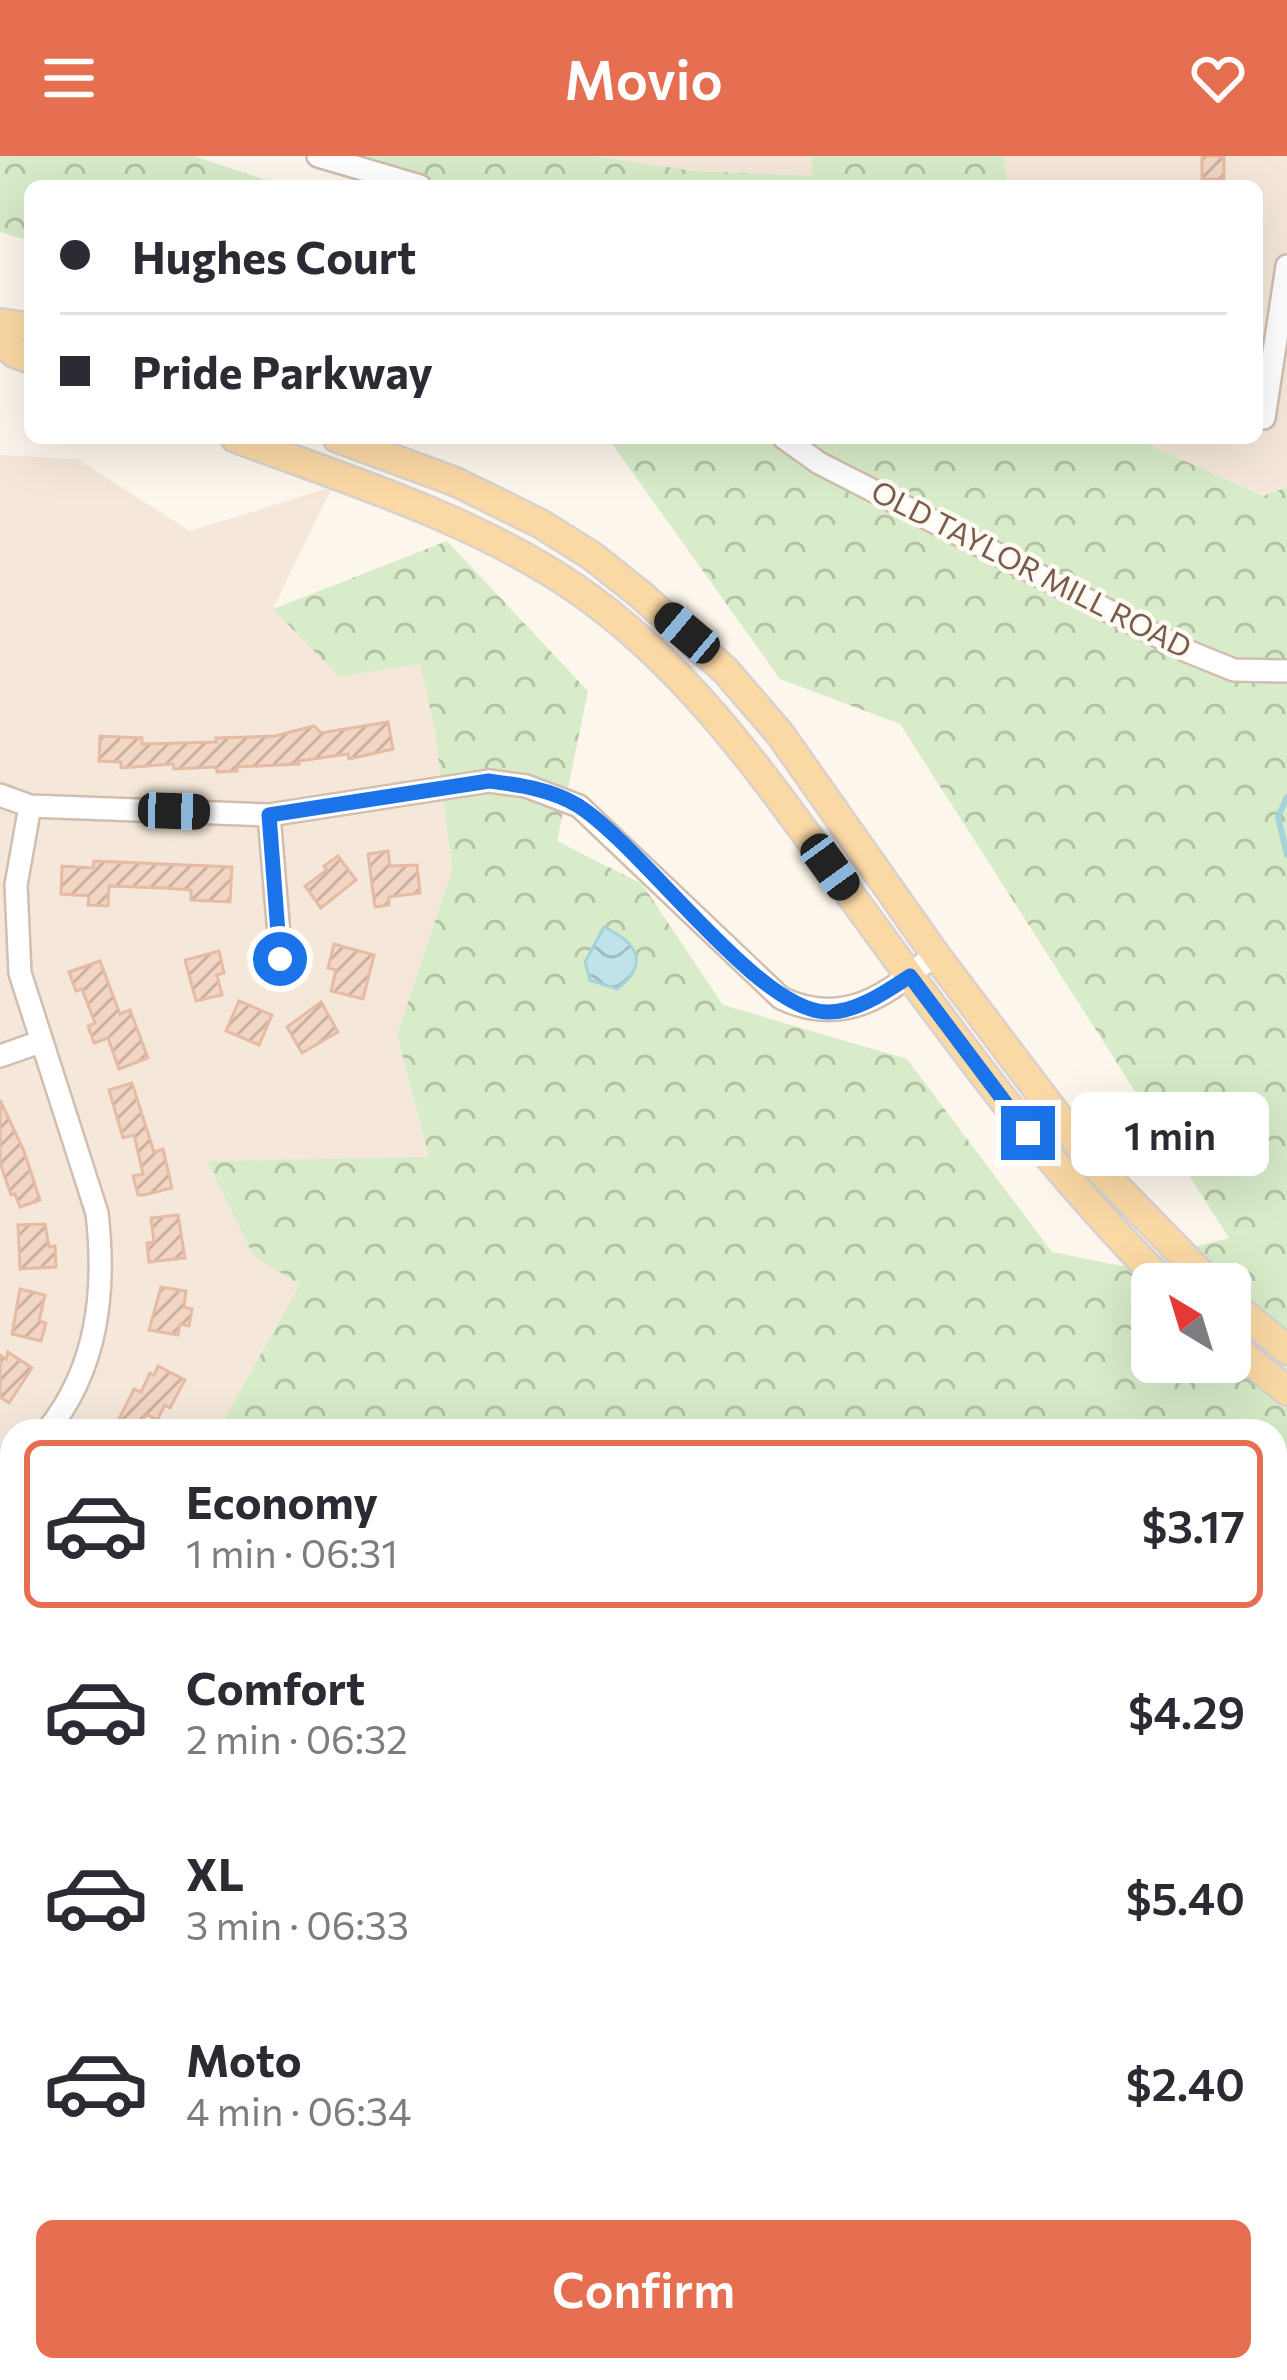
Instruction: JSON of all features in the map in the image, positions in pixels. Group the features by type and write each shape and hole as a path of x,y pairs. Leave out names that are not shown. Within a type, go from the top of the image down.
{"main road":[{"path":"251,444 436,514 577,589 711,710 1028,1133 1147,1263"},
{"path":"354,444 456,482 541,524 592,556 687,633 780,734 934,954 1092,1162 1191,1263"},
{"path":"1251,1320 1287,1350"},
{"path":"1251,1361 1287,1391"}],"street":[{"path":"318,156 400,180"},
{"path":"1264,418 1287,266"},
{"name":"OLD TAYLOR MILL ROAD","path":"792,444 819,463 1187,651 1234,670 1287,671"},
{"path":"0,795 30,806 269,815 489,781 526,786 579,806 782,998 828,1012 854,1008 910,976 934,954"},
{"path":"30,806 16,885 20,973 97,1213 101,1252 98,1318 89,1353 76,1387 55,1419"},
{"path":"269,815 280,959"},
{"path":"0,1056 40,1042"}],"shaded area":[{"path":"594,156 811,156 814,176 694,171"},
{"path":"1003,156 1287,156 1287,487 1264,496 1147,444 1263,444 1263,180 1007,180"},
{"path":"0,455 77,459 190,531 332,487 273,609 339,677 420,664 435,731 452,870 397,1035 429,1158 208,1161 300,1284 224,1419 0,1419"}],"green space":[{"path":"0,156 194,156 266,180 24,180 24,239 0,232"},
{"path":"356,156 594,156 694,171 813,176 811,156 1003,156 1007,180 358,180"},
{"path":"612,444 1147,444 1263,496 1287,487 1287,1419 224,1419 300,1284 254,1257 207,1161 429,1157 397,1035 452,870 435,731 420,664 339,677 273,609 447,541 588,691 557,841 642,884 723,1005 907,1059 1052,1252 1121,1266 1131,1263 1131,1383 1251,1383 1251,1263 1133,1263 1229,1238 900,724 780,679"}],"water":[{"path":"604,927 624,939 635,954 634,970 617,989 590,980 585,962"}],"building":[{"path":"1202,156 1224,156 1224,179 1202,179"},
{"path":"388,722 393,749 349,759 348,754 217,772 216,767 174,769 173,764 121,768 121,762 99,761 100,736 142,738 142,744 216,742 216,738 275,736 314,726 321,733"},
{"path":"388,851 390,866 417,865 420,893 389,897 389,905 375,907 368,854"},
{"path":"338,856 356,880 321,908 305,886"},
{"path":"94,861 232,867 230,902 191,900 191,890 163,888 109,886 108,906 88,905 89,896 61,894 62,866 93,868"},
{"path":"334,944 374,955 363,999 331,991 336,970 328,968"},
{"path":"219,951 224,973 217,975 222,995 196,1001 185,960"},
{"path":"100,961 120,1014 130,1010 148,1058 119,1069 108,1038 94,1043 88,1026 95,1023 82,989 76,991 69,972"},
{"path":"239,1001 272,1015 259,1045 226,1031"},
{"path":"321,1002 338,1032 302,1053 287,1027"},
{"path":"132,1083 154,1152 163,1149 172,1188 144,1195 138,1195 133,1176 143,1174 134,1135 123,1138 109,1090"},
{"path":"0,1100 40,1200 20,1207 0,1163"},
{"path":"178,1215 185,1258 149,1262 147,1243 154,1242 151,1218"},
{"path":"45,1224 49,1247 55,1246 56,1267 20,1269 18,1225"},
{"path":"161,1287 186,1291 184,1307 192,1309 189,1326 180,1324 178,1335 149,1330"},
{"path":"20,1289 45,1295 39,1321 46,1323 41,1341 12,1334"},
{"path":"8,1352 32,1368 9,1403 0,1397 0,1355 6,1359"},
{"path":"158,1366 185,1380 170,1408 165,1405 158,1419 146,1414 143,1419 119,1419 134,1389 141,1392 150,1373 154,1375"}],"waterway":[{"path":"1287,797 1278,817 1287,855"}],"route":[{"path":"280,959 269,815 489,781 526,786 579,806 782,998 798,1006 828,1012 854,1008 910,976 1028,1133"}]}
